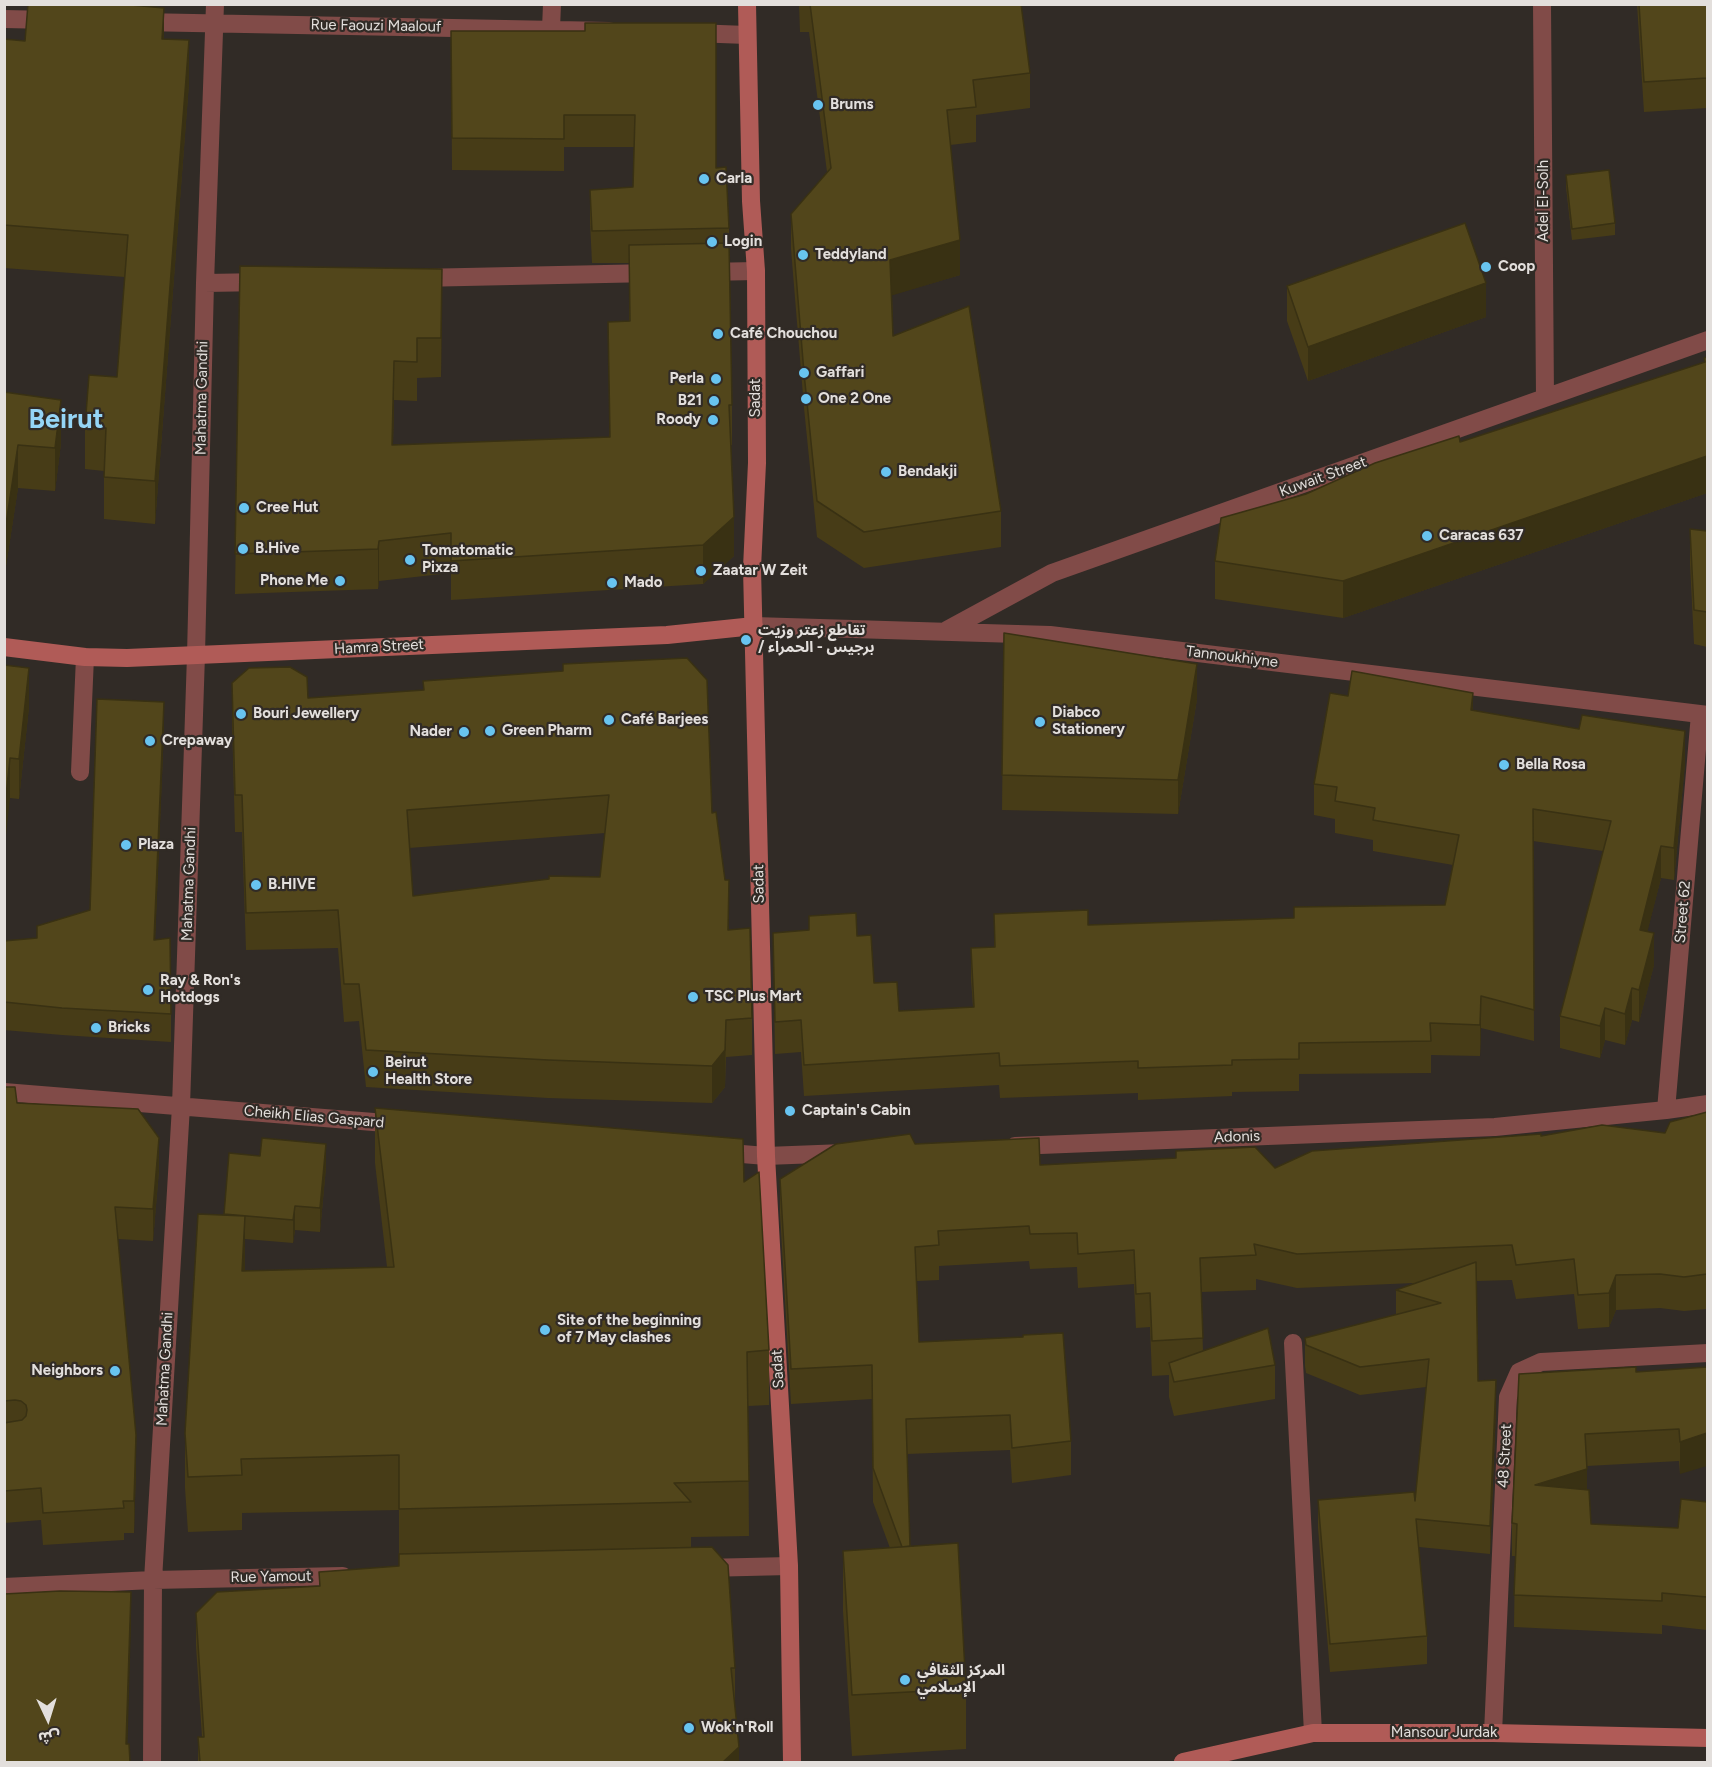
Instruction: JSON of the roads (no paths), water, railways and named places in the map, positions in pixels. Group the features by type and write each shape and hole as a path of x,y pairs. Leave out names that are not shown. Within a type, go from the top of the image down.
{"street":[{"name":"Mahatma Gandhi","path":"152,1762 153,1580 181,1106 214,4"},
{"path":"552,4 552,29"},
{"name":"Sadat","path":"747,4 751,201 756,271 757,463 752,568 766,1156 789,1566 792,1762"},
{"name":"Adel El-Solh","path":"1542,4 1545,398"},
{"path":"4,19 74,20"},
{"name":"Rue Faouzi Maalouf","path":"120,22 632,32"},
{"path":"678,33 747,35"},
{"path":"396,279 756,271"},
{"path":"205,283 276,281"},
{"name":"Kuwait Street","path":"946,631 1052,573 1707,340"},
{"name":"Tannoukhiyne","path":"754,626 1050,635 1704,714"},
{"name":"Hamra Street","path":"4,647 86,657 127,658 667,635 754,626"},
{"path":"80,772 86,657"},
{"name":"Street 62","path":"1666,1110 1704,714"},
{"name":"Cheikh Elias Gaspard","path":"4,1092 420,1126"},
{"name":"Adonis","path":"993,1147 1495,1127 1707,1104"},
{"path":"706,1150 766,1156 862,1152"},
{"path":"1293,1343 1313,1733"},
{"name":"48 Street","path":"1493,1733 1508,1396 1519,1372 1541,1362 1707,1353"},
{"path":"683,1568 789,1566"},
{"name":"Rue Yamout","path":"4,1587 153,1580 365,1575"},
{"name":"Mansour Jurdak","path":"1184,1762 1313,1733 1493,1733 1707,1738"}],"place":[{"name":"Brums","path":"818,105"},
{"name":"Carla","path":"704,179"},
{"name":"Login","path":"712,242"},
{"name":"Teddyland","path":"803,255"},
{"name":"Coop","path":"1486,267"},
{"name":"Café Chouchou","path":"718,334"},
{"name":"Gaffari","path":"804,373"},
{"name":"Perla","path":"716,379"},
{"name":"One 2 One","path":"806,399"},
{"name":"B21","path":"714,401"},
{"name":"Roody","path":"713,420"},
{"name":"Bendakji","path":"886,472"},
{"name":"Cree Hut","path":"244,508"},
{"name":"Caracas 637","path":"1427,536"},
{"name":"B.Hive","path":"243,549"},
{"name":"Tomatomatic Pixza","path":"410,560"},
{"name":"Zaatar W Zeit","path":"701,571"},
{"name":"Phone Me","path":"340,581"},
{"name":"Mado","path":"612,583"},
{"name":"تقاطع زعتر وزيت / برجيس - الحمراء","path":"746,640"},
{"name":"Bouri Jewellery","path":"241,714"},
{"name":"Café Barjees","path":"609,720"},
{"name":"Diabco Stationery","path":"1040,722"},
{"name":"Green Pharm","path":"490,731"},
{"name":"Nader","path":"464,732"},
{"name":"Crepaway","path":"150,741"},
{"name":"Bella Rosa","path":"1504,765"},
{"name":"Plaza","path":"126,845"},
{"name":"B.HIVE","path":"256,885"},
{"name":"Ray & Ron's Hotdogs","path":"148,990"},
{"name":"TSC Plus Mart","path":"693,997"},
{"name":"Bricks","path":"96,1028"},
{"name":"Beirut Health Store","path":"373,1072"},
{"name":"Captain's Cabin","path":"790,1111"},
{"name":"Site of the beginning of 7 May clashes","path":"545,1330"},
{"name":"Neighbors","path":"115,1371"},
{"name":"المركز الثقافي الإسلامي","path":"905,1680"},
{"name":"Wok'n'Roll","path":"689,1728"}],"district":[{"name":"Beirut","path":"66,420"}]}
